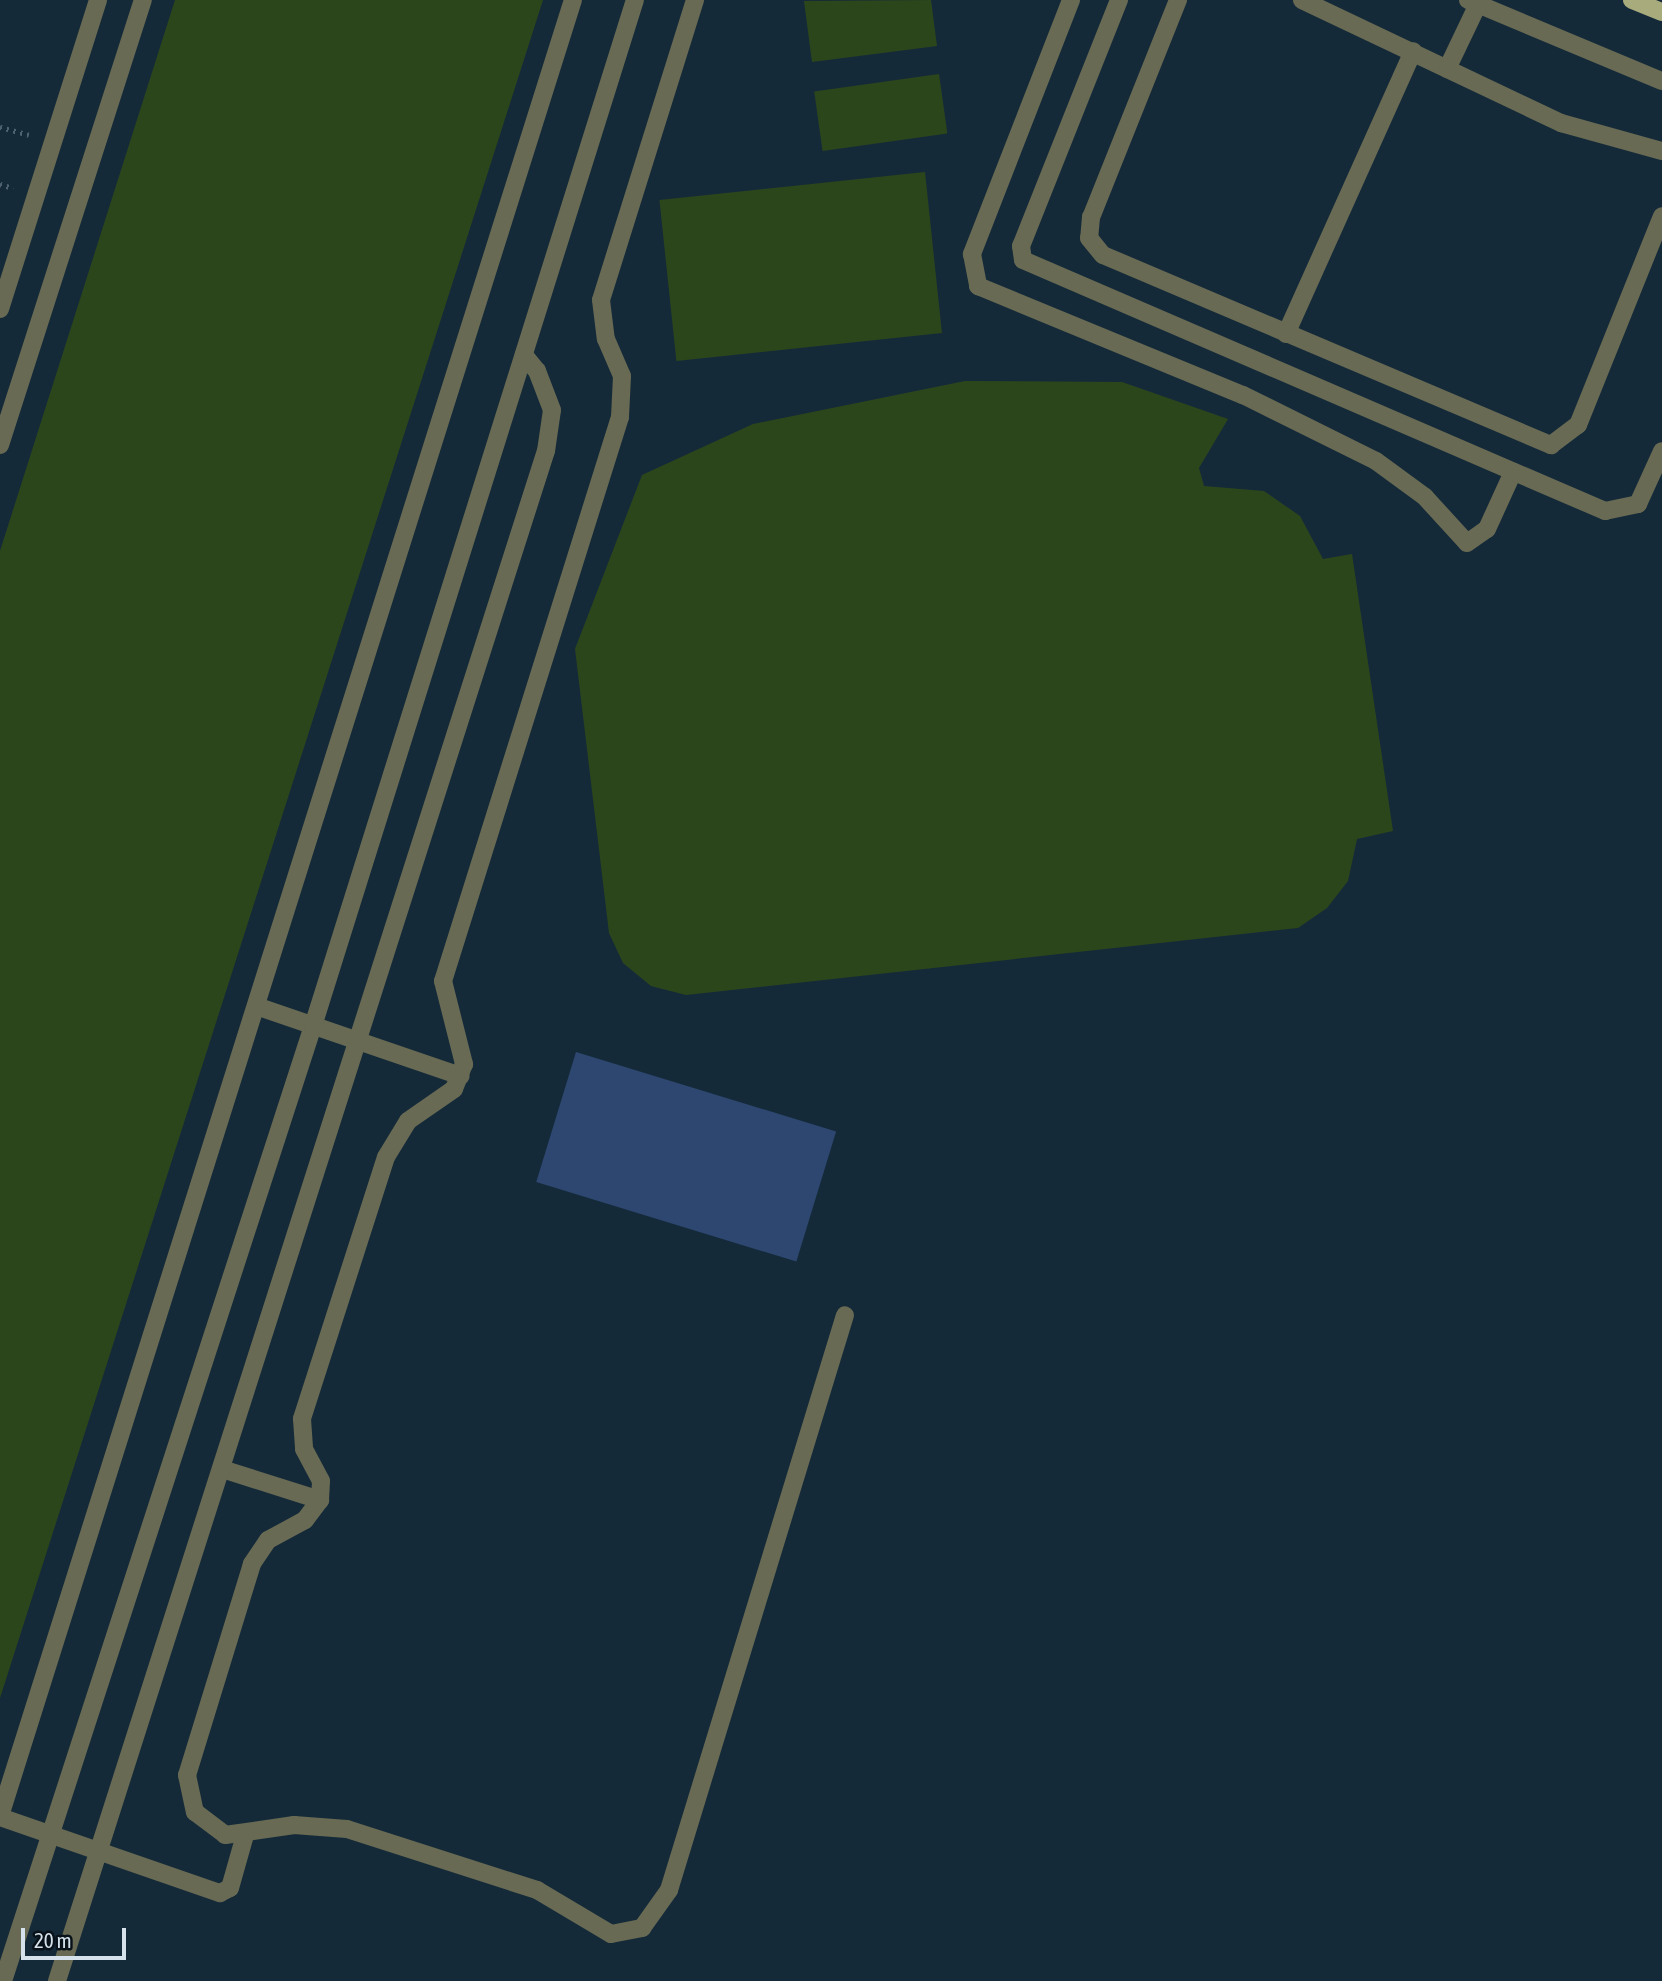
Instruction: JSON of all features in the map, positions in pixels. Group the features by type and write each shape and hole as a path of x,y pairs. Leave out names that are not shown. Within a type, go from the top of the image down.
{"main road":[{"path":"1632,0 1662,12"}],"street":[{"path":"0,309 97,0"},
{"path":"0,445 143,0"},
{"path":"245,1836 229,1888 219,1893 0,1816 259,1007 573,0"},
{"path":"3,1981 313,1026 635,0"},
{"path":"695,0 601,300 606,339 622,376 620,417 443,981 446,1011 464,1050 460,1076 444,1099 398,1131 386,1157 302,1419 304,1449 321,1481 320,1500 305,1520 268,1540 252,1564 187,1775 187,1794 208,1827 245,1836 294,1825 347,1829 537,1890 611,1934 642,1928 655,1917 669,1890 845,1315"},
{"path":"1072,0 972,254 978,286 1242,395 1376,461 1425,497 1467,542 1488,529 1513,472"},
{"path":"1119,0 1021,246 1023,260 1616,514 1637,504 1662,451"},
{"path":"1178,0 1091,217 1089,239 1103,255 1539,443 1562,442 1578,425 1662,216"},
{"path":"1302,0 1561,123 1662,151"},
{"path":"1447,69 1473,2 1662,81"},
{"path":"1286,334 1413,51"},
{"path":"57,1981 97,1850 360,1043 551,431 547,389 524,355"},
{"path":"259,1007 460,1076"},
{"path":"222,1469 320,1500"}],"green space":[{"path":"175,0 543,0 0,1698 0,551"},
{"path":"931,0 937,46 812,62 804,1"},
{"path":"939,74 947,133 823,151 814,92"},
{"path":"925,172 942,333 676,361 659,200"},
{"path":"965,381 1122,382 1228,419 1199,468 1204,486 1264,491 1300,516 1323,559 1352,554 1393,831 1357,839 1348,881 1327,908 1298,928 686,995 651,986 623,963 609,933 575,649 642,475 753,424"}],"water":[{"path":"576,1052 836,1132 796,1262 536,1182"}]}
